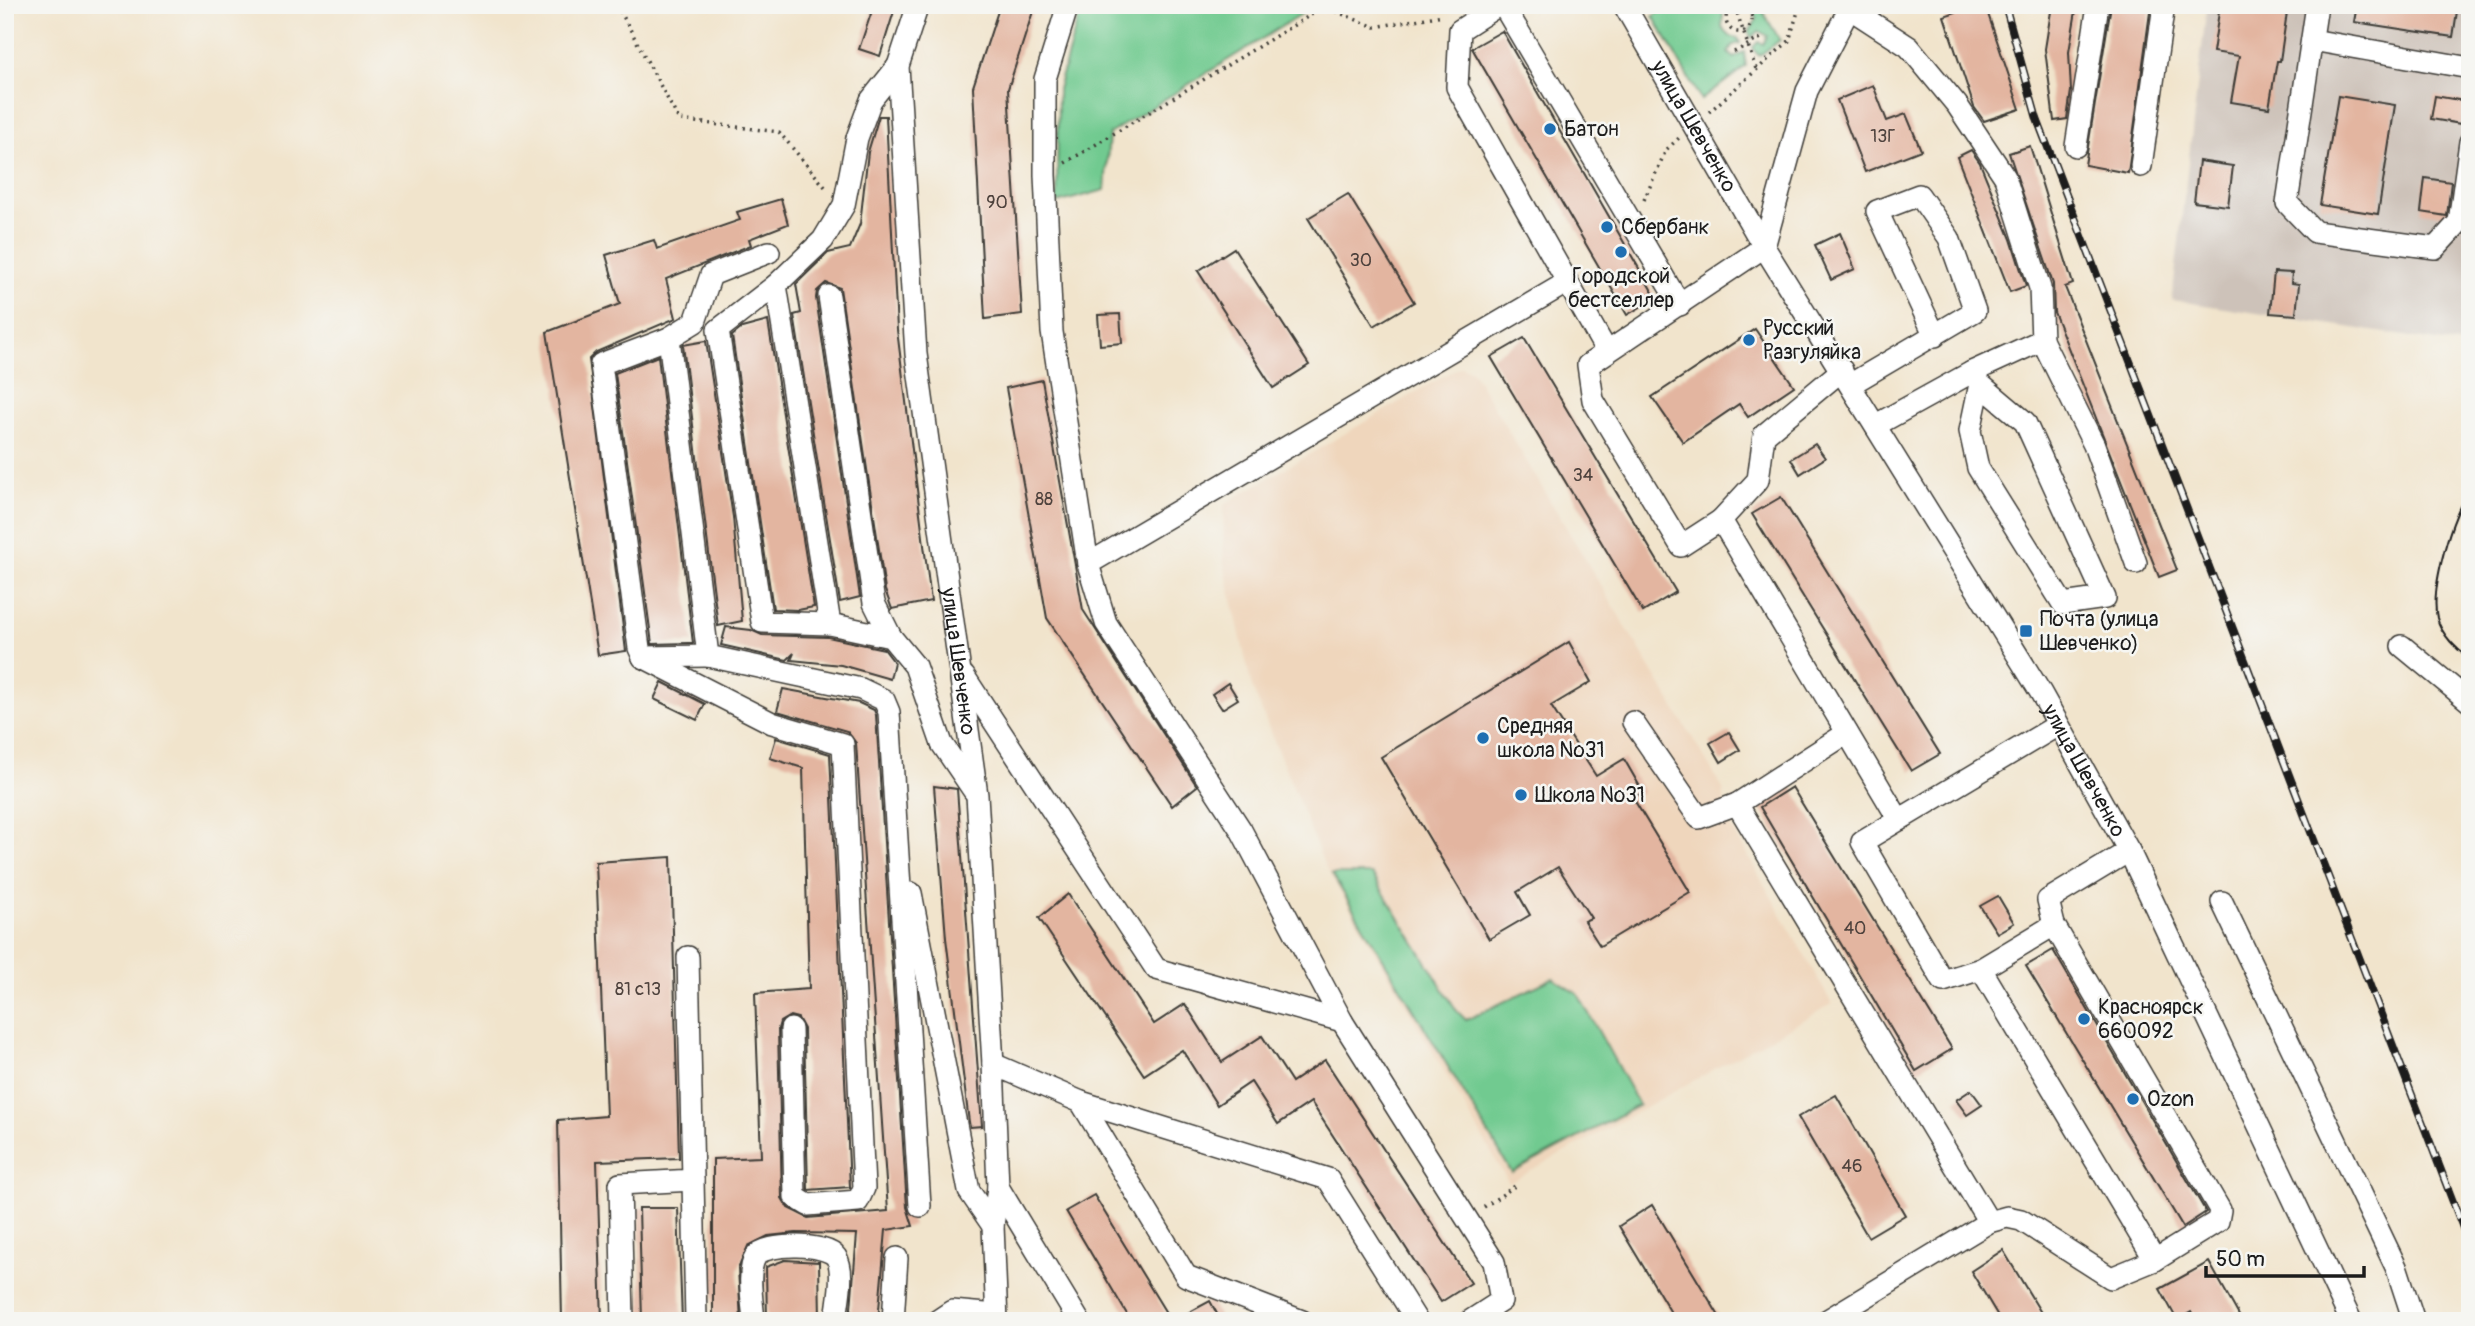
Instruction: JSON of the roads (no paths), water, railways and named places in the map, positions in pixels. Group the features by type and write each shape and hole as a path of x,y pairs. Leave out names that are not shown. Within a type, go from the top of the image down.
{"street":[{"name":"улица Шевченко","path":"918,5 898,66 916,355 977,795 998,1187 993,1226 996,1318"},
{"path":"1068,5 1045,79 1045,175 1052,332 1088,564 1106,623 1241,831 1342,1021 1494,1262 1501,1301 1470,1321"},
{"path":"1607,352 1457,87 1460,30 1501,5 1680,305"},
{"name":"улица Шевченко","path":"1624,5 1764,247 1876,425 2058,725 2129,851 2350,1321"},
{"path":"2076,146 2098,5"},
{"path":"2141,166 2164,5"},
{"path":"2317,5 2287,203 2315,232 2435,248 2459,222 2470,142"},
{"path":"1935,336 1877,211 1919,195 1949,238 1975,311 1935,336 1846,377 1764,435 1758,480 1721,520 1681,546 1593,400 1588,365 1764,247 1807,90 1850,7 1909,47 1957,105 2005,177 2040,288 2042,340 2094,445 2136,563"},
{"path":"2312,40 2470,68"},
{"path":"891,637 830,624 762,622 718,330 776,285 823,240 844,205 857,138 871,100 898,66"},
{"path":"769,252 711,275 695,322 669,338 601,364 639,648 643,657 772,723 843,744 864,1188 858,1201 807,1205 795,1197 791,1029"},
{"path":"1088,564 1566,283"},
{"path":"776,285 830,624"},
{"path":"829,296 874,603 891,637 915,666 942,744 977,795"},
{"path":"669,338 708,656"},
{"path":"1876,425 1976,378 2042,340"},
{"path":"1976,378 2025,422 2105,598 2063,604 1978,468 1970,431 1976,378"},
{"path":"1721,520 1899,820"},
{"path":"2402,646 2470,702"},
{"path":"643,657 708,656 861,689 884,700 889,712 919,1206"},
{"path":"961,671 1156,969 1342,1021"},
{"path":"1633,722 1699,818 1737,804 1847,733"},
{"path":"2054,925 1981,969 1943,981 1861,842 2058,725"},
{"path":"1737,804 1989,1222"},
{"path":"896,823 969,1191 993,1226"},
{"path":"1826,1321 1989,1222 2007,1217 2021,1220 2111,1278 2155,1260 2212,1228 2218,1221 2220,1210 2054,925 2048,900 2129,851"},
{"path":"2222,902 2397,1269 2414,1321"},
{"path":"688,957 696,1321"},
{"path":"1981,969 2155,1260"},
{"path":"993,1064 1081,1102 1328,1179 1417,1321"},
{"path":"1081,1102 1186,1276 1302,1321"},
{"path":"623,1321 620,1184 693,1180"},
{"path":"998,1187 1079,1321"},
{"path":"754,1321 754,1261 765,1249 781,1247 826,1248 835,1254 840,1269 836,1321"},
{"path":"893,1321 897,1258"},
{"path":"937,1321 952,1311 996,1318"}],"tram line":[{"path":"2470,489 2456,515 2444,551 2436,605 2442,630 2470,660"}],"railway":[{"path":"2005,5 2037,119 2470,1246"}],"place":[{"name":"Батон","path":"1550,129"},
{"name":"Сбербанк","path":"1607,227"},
{"name":"Городской бестселлер","path":"1621,252"},
{"name":"Русский Разгуляйка","path":"1749,340"},
{"name":"Почта (улица Шевченко)","path":"2026,631"},
{"name":"Средняя школа №31","path":"1483,738"},
{"name":"Школа №31","path":"1521,795"},
{"name":"Красноярск 660092","path":"2084,1019"},
{"name":"Ozon","path":"2133,1099"}]}
